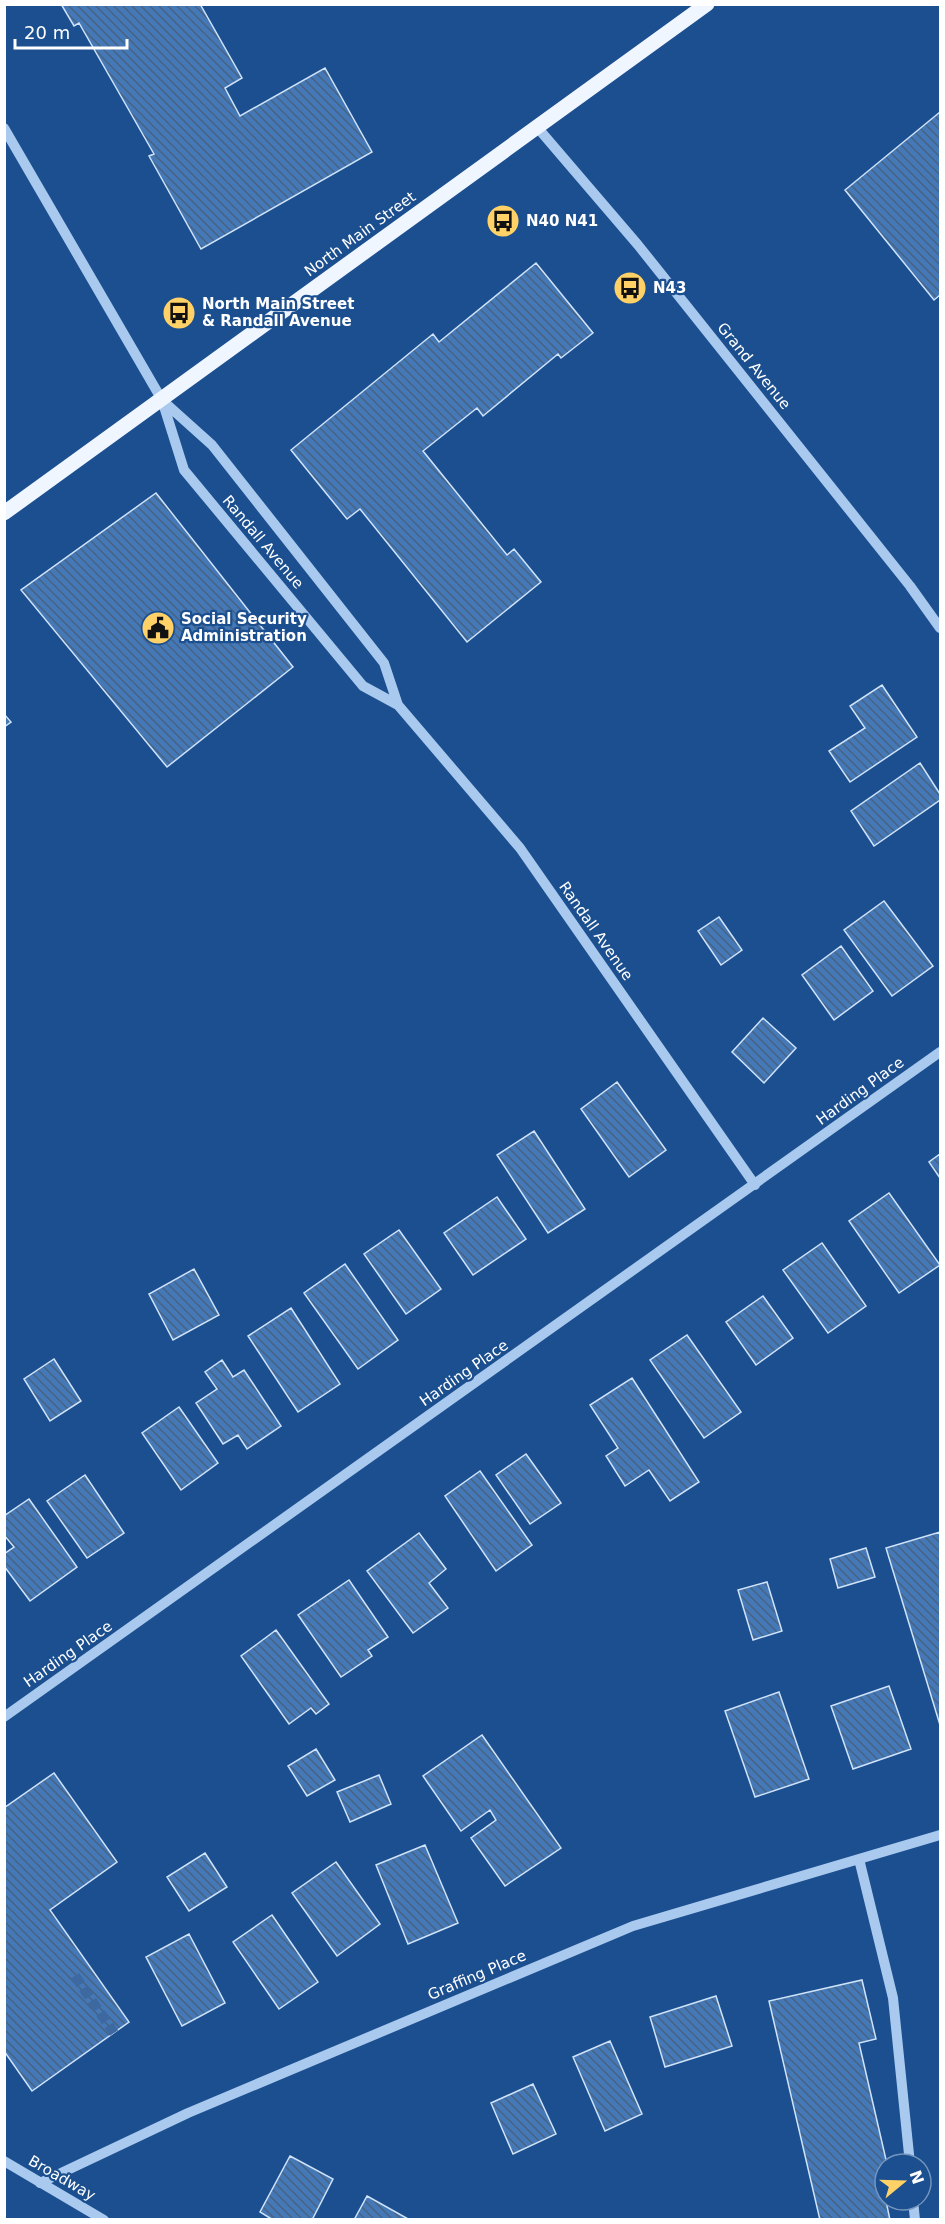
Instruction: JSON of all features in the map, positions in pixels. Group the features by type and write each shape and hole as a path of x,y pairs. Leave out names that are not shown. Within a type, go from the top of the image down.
{"main road":[{"name":"North Main Street","path":"4,513 707,4"}],"street":[{"name":"Grand Avenue","path":"537,127 639,245 910,586 940,628"},
{"name":"Randall Avenue","path":"4,128 162,400 184,470 363,686 398,705 520,848 756,1185"},
{"name":"Randall Avenue","path":"162,400 212,445 384,663 398,705"},
{"name":"Harding Place","path":"4,1717 756,1185 940,1052"},
{"name":"Graffing Place","path":"40,2183 188,2113 633,1926 940,1835"},
{"path":"859,1859 893,1998 909,2152"},
{"name":"Broadway","path":"4,2161 104,2220"}],"building":[{"path":"61,4 200,4 242,78 225,88 240,116 325,68 372,152 201,249 149,156 154,154 79,23 74,26"},
{"path":"940,112 940,295 934,300 845,190"},
{"path":"536,263 593,333 561,358 558,354 483,416 477,408 423,451 507,555 514,549 541,582 467,642 360,509 347,519 291,450 433,334 439,342"},
{"name":"Social Security Administration","path":"156,493 293,667 167,767 21,590"},
{"path":"882,685 917,737 850,782 829,751 865,728 850,706"},
{"path":"4,714 11,722 4,727"},
{"path":"920,763 940,794 940,800 874,846 851,811"},
{"path":"884,901 933,966 892,996 844,930"},
{"path":"719,917 742,950 721,965 698,931"},
{"path":"841,946 873,991 834,1020 802,975"},
{"path":"763,1018 796,1048 764,1083 732,1052"},
{"path":"617,1082 666,1150 629,1177 581,1109"},
{"path":"534,1131 585,1209 548,1233 497,1155"},
{"path":"940,1154 940,1178 929,1162"},
{"path":"889,1193 940,1265 899,1293 849,1221"},
{"path":"497,1197 526,1239 473,1275 444,1233"},
{"path":"399,1230 441,1289 406,1314 364,1254"},
{"path":"822,1243 866,1306 828,1333 783,1270"},
{"path":"345,1264 398,1340 358,1369 304,1293"},
{"path":"194,1269 219,1315 173,1340 149,1294"},
{"path":"763,1296 793,1338 756,1365 726,1322"},
{"path":"291,1308 340,1384 298,1412 248,1336"},
{"path":"687,1335 741,1412 704,1438 650,1360"},
{"path":"54,1359 81,1401 50,1421 24,1379"},
{"path":"222,1360 233,1377 244,1370 281,1426 247,1449 238,1435 223,1444 196,1403 217,1389 205,1372"},
{"path":"632,1378 699,1482 670,1501 649,1470 625,1486 606,1456 618,1448 590,1405"},
{"path":"179,1407 218,1463 181,1490 142,1433"},
{"path":"526,1454 561,1503 530,1524 496,1475"},
{"path":"480,1471 532,1545 496,1571 445,1496"},
{"path":"85,1475 124,1533 87,1558 47,1501"},
{"path":"29,1499 77,1567 30,1601 4,1566 4,1554 14,1547 4,1535 4,1516"},
{"path":"940,1532 940,1725 886,1548"},
{"path":"419,1533 446,1569 429,1583 448,1608 413,1633 367,1571"},
{"path":"866,1548 875,1577 838,1588 830,1559"},
{"path":"349,1580 388,1637 368,1650 372,1656 341,1677 298,1615"},
{"path":"767,1582 782,1631 753,1640 738,1590"},
{"path":"276,1630 329,1704 316,1714 311,1708 289,1724 241,1656"},
{"path":"889,1686 911,1749 853,1769 831,1706"},
{"path":"779,1692 809,1779 755,1797 725,1711"},
{"path":"482,1735 561,1848 505,1886 471,1838 496,1820 490,1810 461,1831 423,1776"},
{"path":"316,1749 335,1780 307,1796 288,1766"},
{"path":"54,1773 117,1862 50,1910 129,2022 32,2091 4,2051 4,1808"},
{"path":"379,1775 391,1804 350,1822 337,1792"},
{"path":"425,1845 458,1923 408,1944 376,1865"},
{"path":"205,1853 227,1887 189,1911 167,1877"},
{"path":"336,1862 380,1924 337,1956 292,1893"},
{"path":"272,1915 318,1982 279,2009 233,1942"},
{"path":"189,1934 225,2003 182,2026 146,1957"},
{"path":"862,1980 876,2039 859,2043 884,2152 873,2152 873,2212 888,2212 890,2220 820,2220 769,2001"},
{"path":"716,1996 732,2046 665,2067 650,2017"},
{"path":"610,2041 642,2114 605,2131 573,2057"},
{"path":"533,2084 556,2134 513,2154 491,2103"},
{"path":"290,2156 333,2179 312,2220 273,2220 260,2212"},
{"path":"367,2196 410,2220 354,2220"}],"tunnel":[{"path":"75,1976 114,2033"}],"place":[{"name":"N40 N41","path":"503,221"},
{"name":"N43","path":"630,288"},
{"name":"North Main Street & Randall Avenue","path":"179,313"},
{"name":"Social Security Administration","path":"158,628"}]}
